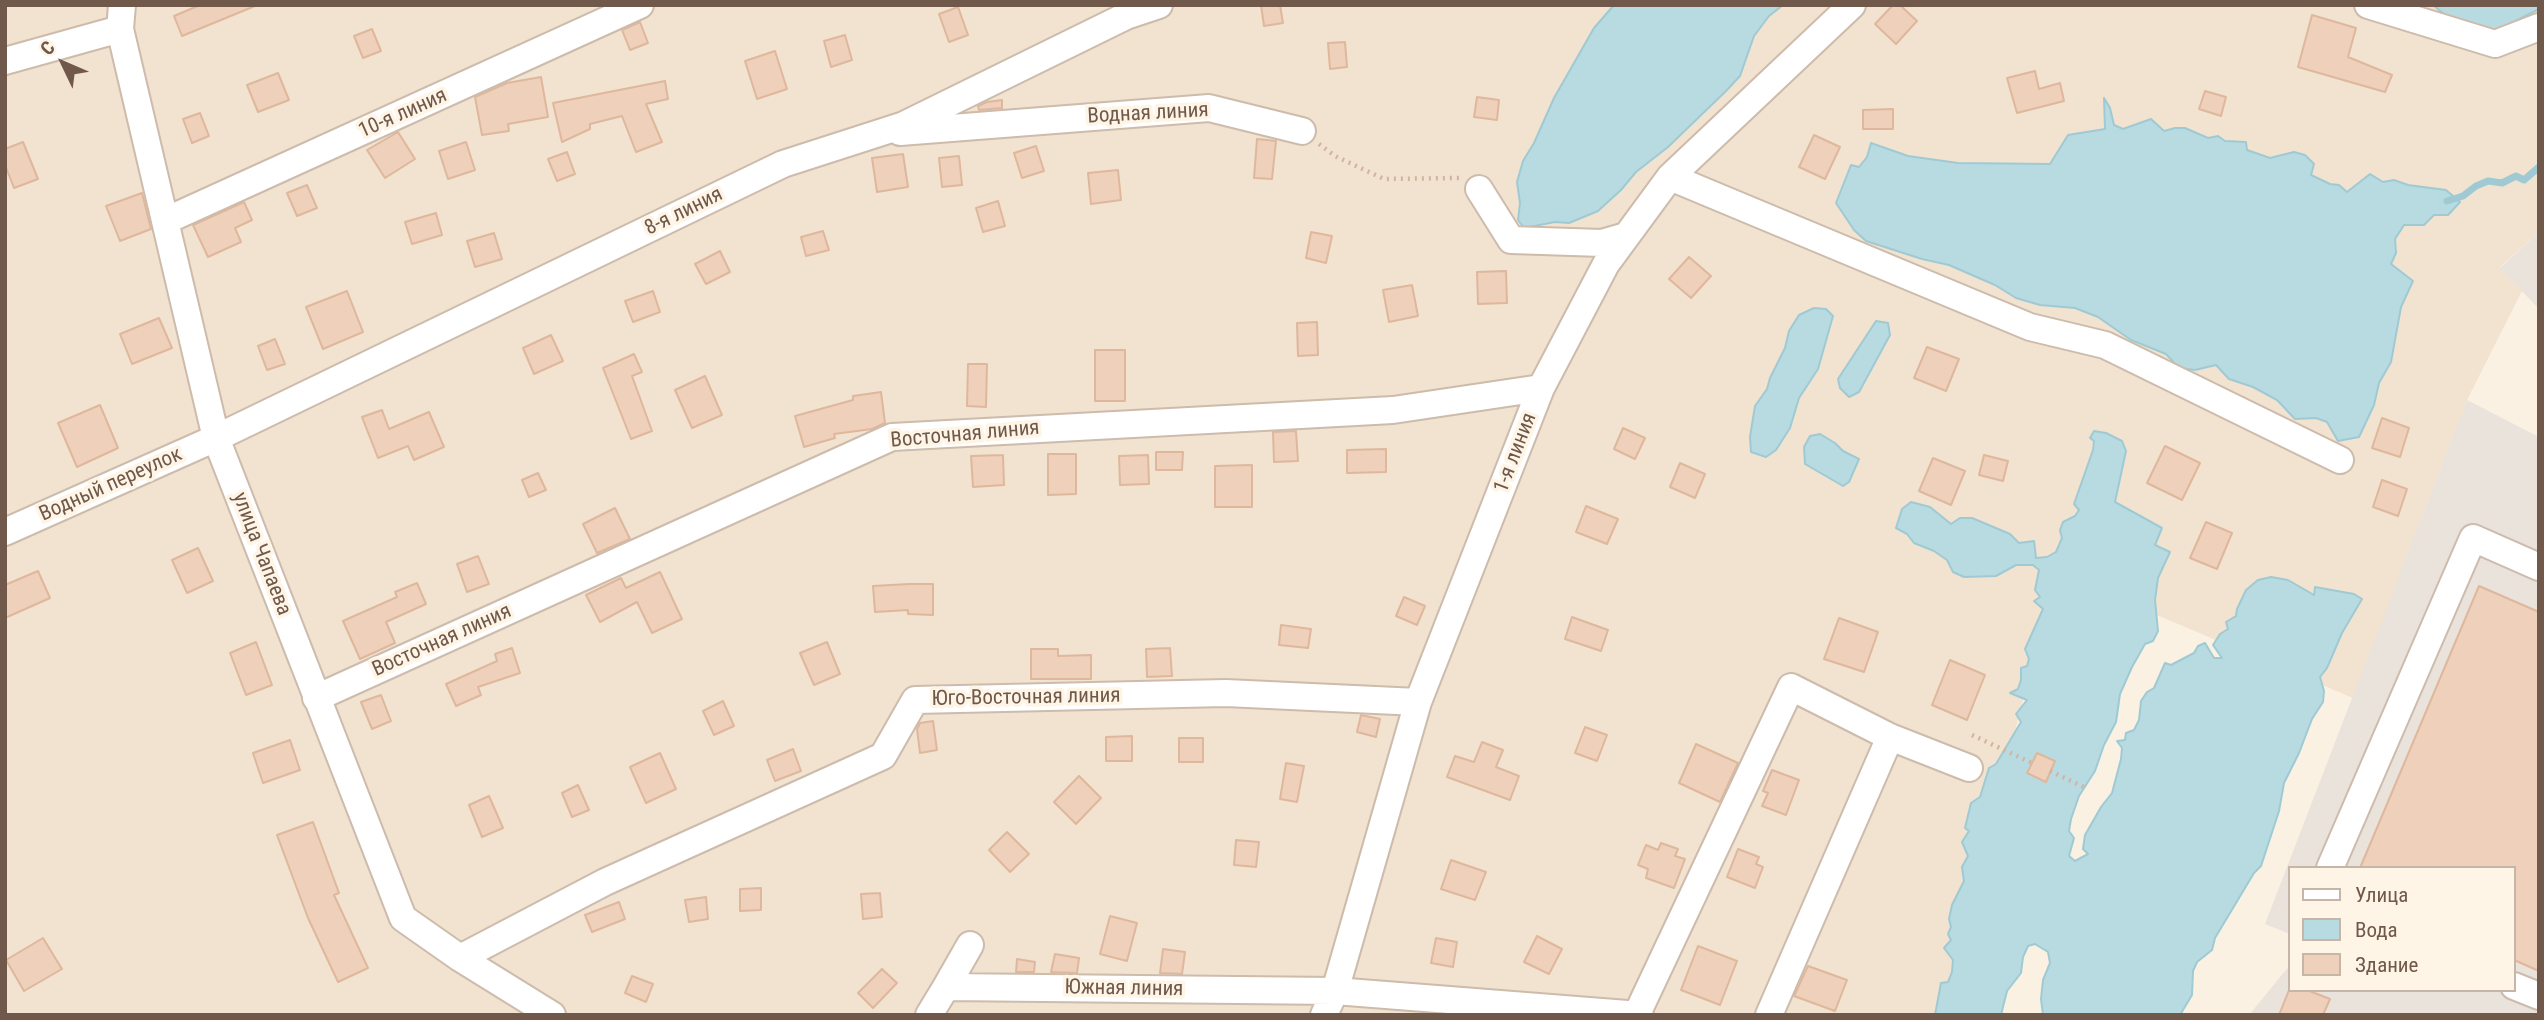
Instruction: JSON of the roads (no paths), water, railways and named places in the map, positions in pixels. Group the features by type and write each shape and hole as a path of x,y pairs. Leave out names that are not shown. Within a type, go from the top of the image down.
{"street":[{"name":"10-я линия","path":"165,221 640,5"},
{"name":"8-я линия","path":"216,438 783,164 904,125 1126,16 1159,5"},
{"name":"1-я линия","path":"1324,1015 1335,991 1418,702 1541,388 1606,264 1670,177 1852,5"},
{"path":"2368,5 2495,44 2539,27"},
{"name":"улица Чапаева","path":"121,17 216,438 402,918 552,1015"},
{"path":"5,61 121,17"},
{"name":"Водная линия","path":"874,134 1209,108 1302,131"},
{"path":"1670,177 2030,327 2105,345 2340,460"},
{"path":"1479,189 1511,240 1602,243 1626,236"},
{"name":"Восточная линия","path":"316,698 892,437 1393,410 1541,388"},
{"name":"Водный переулок","path":"5,532 216,438"},
{"path":"2331,866 2473,538 2539,567"},
{"path":"1335,991 1639,1014 1791,687 1890,737 1969,768"},
{"name":"Юго-Восточная линия","path":"460,958 605,882 883,756 915,700 1226,693 1418,702"},
{"path":"1769,1015 1890,737"},
{"path":"929,1015 971,945"},
{"name":"Южная линия","path":"946,987 1335,991"},
{"path":"2516,987 2539,996"}],"water":[{"path":"1614,5 1783,5 1769,16 1754,36 1740,76 1598,211 1569,223 1555,222 1524,228 1518,220 1520,203 1517,182 1523,161 1554,98 1594,28"},
{"path":"2433,5 2539,5 2539,9 2492,33 2456,24"},
{"path":"2104,98 2110,108 2114,125 2123,129 2151,119 2164,131 2185,128 2208,138 2218,136 2225,141 2246,142 2247,150 2270,158 2294,152 2305,155 2314,164 2311,175 2339,185 2347,192 2370,174 2383,182 2394,180 2408,185 2446,190 2460,202 2448,215 2434,215 2424,225 2404,225 2395,239 2396,253 2391,264 2413,281 2401,307 2391,362 2379,383 2374,405 2359,437 2338,441 2327,422 2316,418 2295,419 2277,400 2253,387 2229,379 2216,365 2195,370 2179,368 2166,354 2131,340 2098,317 2075,308 2040,305 2016,298 1995,285 1949,265 1866,241 1854,230 1836,203 1851,165 1859,167 1867,157 1871,143 1908,156 1958,163 2050,164 2068,135 2105,129"},
{"path":"1814,308 1826,309 1833,316 1818,369 1799,398 1790,428 1776,450 1766,457 1751,452 1750,437 1755,406 1767,389 1785,348 1789,331 1799,315"},
{"path":"1876,321 1888,323 1890,335 1859,392 1849,397 1840,388 1838,379"},
{"path":"2094,431 2106,433 2122,441 2126,451 2115,502 2162,528 2155,545 2170,552 2158,578 2155,600 2158,631 2153,641 2145,644 2132,667 2120,694 2116,722 2095,771 2079,796 2071,819 2069,831 2074,838 2069,856 2075,861 2088,854 2083,849 2085,835 2112,793 2121,759 2122,748 2117,741 2125,740 2126,733 2134,730 2139,720 2141,701 2147,692 2154,688 2165,663 2171,665 2194,653 2198,646 2205,643 2214,658 2222,658 2213,645 2220,634 2228,629 2226,622 2236,616 2246,590 2258,580 2271,577 2288,580 2314,595 2315,587 2354,594 2362,599 2320,677 2324,691 2323,702 2312,719 2284,783 2279,811 2261,866 2254,873 2215,938 2212,950 2197,962 2193,971 2192,995 2180,1015 2043,1015 2043,980 2050,963 2048,952 2035,944 2028,946 2021,973 2007,991 2001,1015 1935,1015 1941,983 1948,982 1952,972 1953,960 1944,948 1951,940 1948,934 1952,905 1964,881 1962,867 1968,856 1962,842 1969,831 1965,828 1971,803 1980,797 1989,768 1996,764 2021,722 2016,714 2027,700 2010,693 2018,689 2021,668 2027,666 2029,659 2025,649 2043,609 2034,601 2040,597 2035,590 2039,570 2033,565 2016,565 1996,576 1964,577 1953,572 1947,560 1914,543 1907,534 1896,528 1902,509 1911,502 1930,507 1951,524 1960,518 1972,518 2010,534 2019,543 2034,541 2036,558 2047,557 2056,552 2062,538 2060,530 2063,522 2075,516 2079,510 2074,504 2093,450 2094,441 2090,438"},
{"path":"1820,434 1859,459 1849,482 1843,486 1805,464 1804,447 1810,436"}],"waterway":[{"path":"2447,201 2463,196 2488,181 2502,183 2516,176 2524,180 2539,167"}]}
